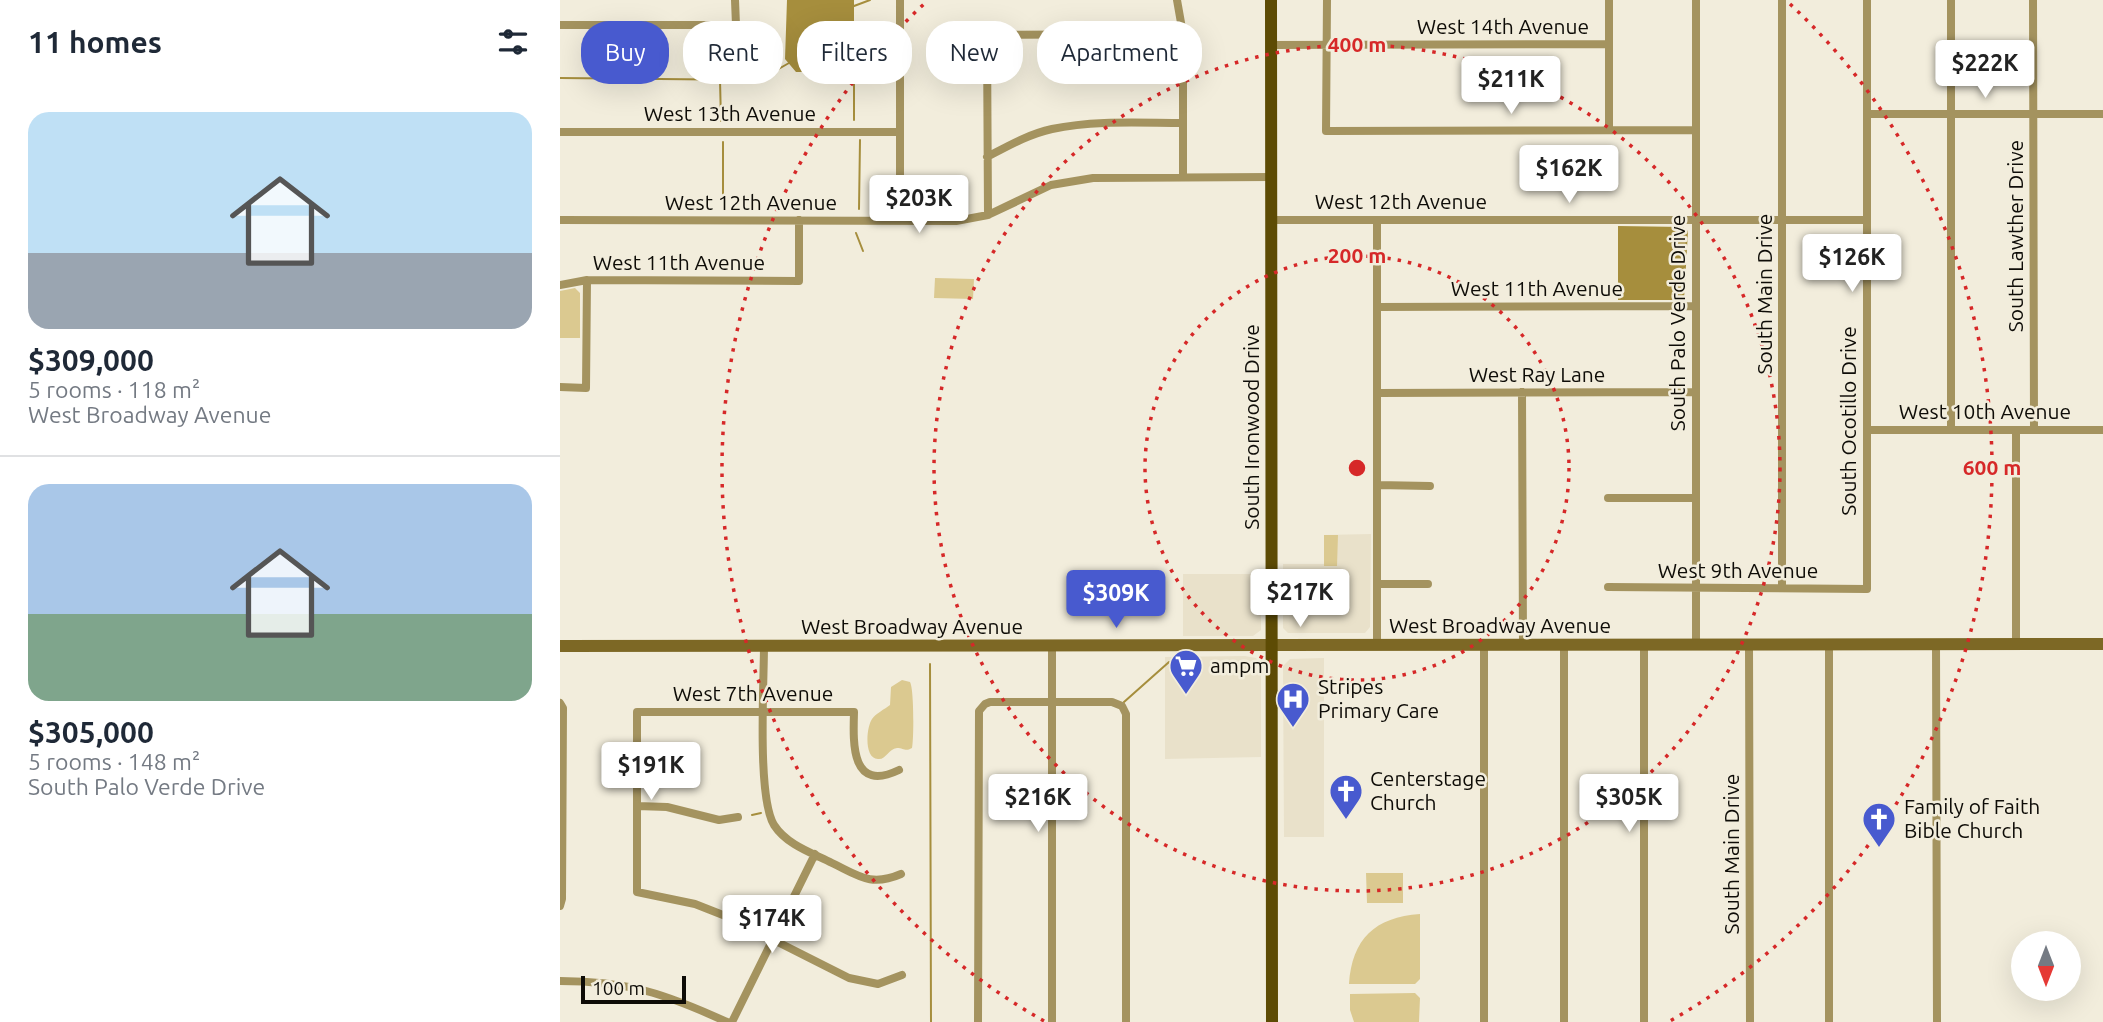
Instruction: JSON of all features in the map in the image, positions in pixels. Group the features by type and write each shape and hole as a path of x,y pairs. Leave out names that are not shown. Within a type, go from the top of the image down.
{"main road":[{"name":"South Ironwood Drive","path":"1271,0 1272,1022"},
{"name":"West Broadway Avenue","path":"560,646 2103,644"}],"street":[{"path":"560,25 736,25 736,0"},
{"path":"900,0 900,221"},
{"path":"1177,0 1181,21"},
{"path":"1327,0 1326,131 1696,130"},
{"path":"1609,0 1609,130"},
{"name":"South Palo Verde Drive","path":"1696,0 1696,645"},
{"name":"South Main Drive","path":"1782,0 1782,589"},
{"name":"South Ocotillo Drive","path":"1867,0 1867,589"},
{"path":"1951,0 1951,430"},
{"name":"South Lawther Drive","path":"2033,0 2034,430"},
{"path":"988,215 987,34 1037,34"},
{"name":"West 14th Avenue","path":"1271,45 1609,44"},
{"path":"1183,84 1183,177"},
{"path":"1867,114 2103,114"},
{"path":"987,157 1050,129 1088,123 1183,123"},
{"name":"West 13th Avenue","path":"560,132 900,132"},
{"name":"West 12th Avenue","path":"560,220 956,221 988,215 1051,185 1093,178 1271,177"},
{"name":"West 11th Avenue","path":"560,285 587,280 799,281 799,220"},
{"name":"West 12th Avenue","path":"1271,220 1867,220"},
{"path":"1377,220 1377,645"},
{"path":"560,387 586,388 587,280"},
{"name":"West 11th Avenue","path":"1377,307 1696,306"},
{"path":"1522,392 1523,645"},
{"name":"West Ray Lane","path":"1377,393 1696,392"},
{"name":"West 10th Avenue","path":"1867,430 2103,430"},
{"path":"2016,430 2016,644"},
{"path":"1377,485 1430,486"},
{"path":"1608,498 1696,498"},
{"path":"1377,583 1428,583"},
{"name":"West 9th Avenue","path":"1608,587 1867,589"},
{"path":"1937,644 1937,1022"},
{"path":"764,645 764,797 775,826 788,841 868,881 887,880 901,874"},
{"path":"1484,645 1484,1022"},
{"path":"1564,645 1564,1022"},
{"path":"1644,645 1644,1022"},
{"name":"South Main Drive","path":"1749,645 1750,1022"},
{"path":"1829,645 1829,1022"},
{"path":"1052,646 1052,1022"},
{"path":"978,1022 978,716 982,706 990,702 1112,702 1122,706 1126,714 1126,1022"},
{"path":"560,703 563,708 560,906"},
{"name":"West 7th Avenue","path":"637,806 637,712 854,712 854,754 860,765 870,775 878,777 899,771"},
{"path":"738,817 719,820 667,807 637,806 637,892 695,904 728,917 849,978 878,984 902,975"},
{"path":"560,981 638,988 667,995 729,1022 815,854"}],"shaded area":[{"path":"787,0 854,0 854,21 797,21 797,72 785,59"},
{"path":"1618,226 1683,227 1688,231 1684,300 1618,300"},
{"path":"935,278 974,279 973,299 934,298"},
{"path":"575,288 580,293 580,338 560,338 560,291"},
{"path":"1371,534 1370,627 1365,633 1288,633 1283,628 1283,564 1324,564 1324,535"},
{"path":"1324,535 1338,535 1337,566 1324,566"},
{"path":"1183,574 1261,574 1261,630 1253,636 1183,636"},
{"path":"1165,657 1256,658 1261,665 1261,757 1165,759"},
{"path":"1324,658 1324,837 1284,837 1283,666 1290,659"},
{"path":"902,680 910,682 911,686 912,748 897,748 881,759 873,758 868,749 870,723 875,715 890,705 891,687"},
{"path":"1366,873 1403,873 1403,903 1367,903"},
{"path":"1420,914 1420,979 1415,984 1349,984 1355,954 1369,933 1390,920"},
{"path":"1415,993 1420,998 1419,1022 1354,1022 1350,1010 1350,994"}],"waterway":[{"path":"854,6 870,0"},
{"path":"560,78 759,80 789,63"},
{"path":"720,84 721,121"},
{"path":"854,84 854,120"},
{"path":"859,209 860,140"},
{"path":"723,142 723,211"},
{"path":"856,233 863,251"},
{"path":"1124,702 1169,662"},
{"path":"930,664 931,1022"},
{"path":"752,815 761,813"}],"place":[{"name":"ampm","path":"1186,696"},
{"name":"Stripes Primary Care","path":"1293,729"},
{"name":"Centerstage Church","path":"1346,821"},
{"name":"Family of Faith Bible Church","path":"1879,849"}]}
